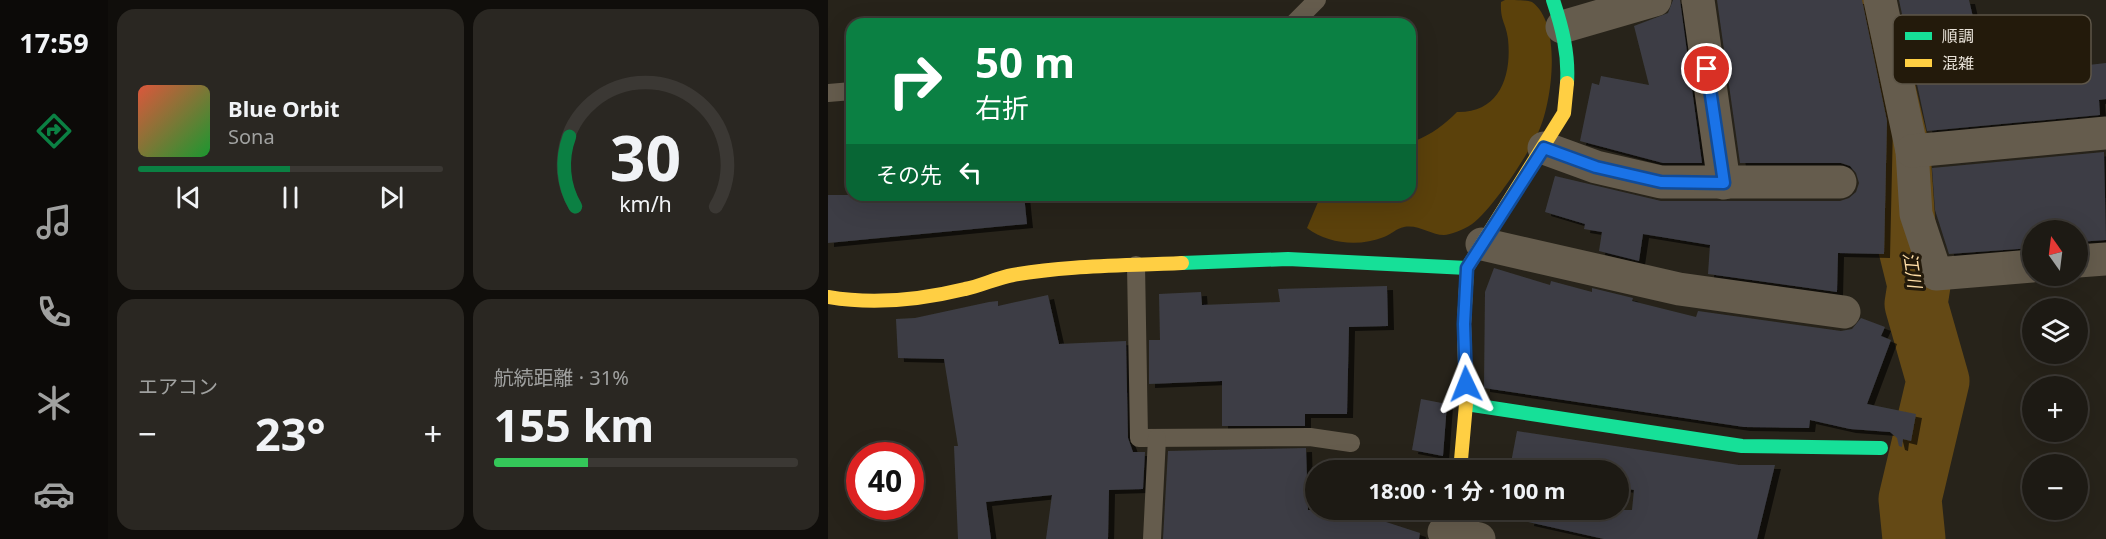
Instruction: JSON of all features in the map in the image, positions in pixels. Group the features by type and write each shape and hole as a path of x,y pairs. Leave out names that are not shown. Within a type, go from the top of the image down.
{"street":[{"path":"1461,460 1466,404 1464,324 1474,256 1564,113 1568,65 1557,13 1655,0"},
{"path":"1698,0 1724,183"},
{"path":"1880,0 1893,61"},
{"path":"1898,84 1912,151 1916,214 1936,274 2022,267"},
{"path":"1912,151 2106,133"},
{"path":"1544,148 1596,167 1661,182 1840,182"},
{"path":"828,297 846,300 911,300 967,289 1011,275 1072,268 1288,259 1474,256 1680,289 1845,312"},
{"path":"2088,260 2106,259"},
{"path":"1466,404 1742,446 1881,448"},
{"path":"1446,527 1479,539"}],"lane":[{"path":"1299,18 1317,0"},
{"path":"828,93 846,92"},
{"path":"1136,265 1139,438 1310,437 1352,443"},
{"path":"1152,539 1157,438"}],"shaded area":[{"path":"1523,0 1532,2 1542,13 1548,28 1552,66 1547,105 1537,135 1525,157 1486,211 1469,226 1444,235 1409,226 1374,240 1354,243 1324,238 1307,228 1318,201 1416,201 1416,140 1442,125 1457,112 1471,111 1483,106 1493,99 1505,79 1509,53 1501,2"}],"building":[{"path":"1673,0 1680,0 1702,163 1663,163 1580,141 1592,83 1599,85 1601,76 1649,85 1634,26 1668,13"},
{"path":"1717,0 1862,0 1887,121 1884,254 1838,253 1837,292 1708,274 1710,245 1643,234 1639,261 1599,251 1602,232 1584,229 1585,224 1545,212 1555,176 1661,201 1840,201 1856,192 1859,183 1856,173 1850,166 1841,163 1740,163"},
{"path":"1899,0 1969,0 1973,15 1902,15"},
{"path":"2106,63 2106,99 2099,100 2100,115 1927,131 1917,84 2091,84 2091,65"},
{"path":"2104,152 2106,240 2088,241 2088,220 2022,220 2022,249 1949,254 1935,210 1932,168"},
{"path":"828,195 846,195 846,201 1025,201 1027,224 828,243"},
{"path":"1494,268 1550,285 1551,281 1592,292 1592,288 1696,317 1698,311 1841,331 1852,329 1861,318 1885,327 1881,336 1891,340 1867,404 1916,414 1911,441 1903,439 1902,447 1890,432 1850,429 1810,420 1809,428 1744,427 1484,388 1485,292"},
{"path":"1387,286 1388,326 1349,327 1347,414 1305,414 1305,426 1222,426 1222,381 1149,384 1149,340 1160,340 1159,294 1201,292 1202,305 1280,302 1278,289"},
{"path":"1048,295 1059,344 1126,341 1128,438 1133,452 1145,452 1143,489 1109,490 1108,539 1046,539 1052,495 986,502 991,539 958,539 954,446 958,446 944,359 898,358 896,319 915,318 989,302 998,301 998,306"},
{"path":"1421,399 1447,404 1443,456 1412,450"},
{"path":"1517,431 1739,465 1775,465 1757,539 1604,539 1528,522 1528,520 1629,520 1634,490 1629,489 1629,460 1512,460"},
{"path":"1306,448 1305,520 1380,520 1420,533 1419,539 1163,539 1168,451"}],"waterway":[{"name":"江川","path":"1863,0 1899,153 1904,225 1919,285 1916,304 1938,381 1910,499 1914,539"}],"traffic: fast":[{"path":"1553,0 1564,41 1567,83"},
{"path":"1182,263 1288,259 1467,268"},
{"path":"1466,404 1742,446 1881,448"}],"traffic: slow":[{"path":"1461,460 1466,404 1464,324 1467,268 1564,113 1567,83"},
{"path":"828,297 862,301 897,300 948,293 1007,276 1034,272 1182,263"}],"route":[{"path":"1466,384 1464,324 1467,268 1544,148 1596,167 1661,182 1724,183 1707,69"}]}
